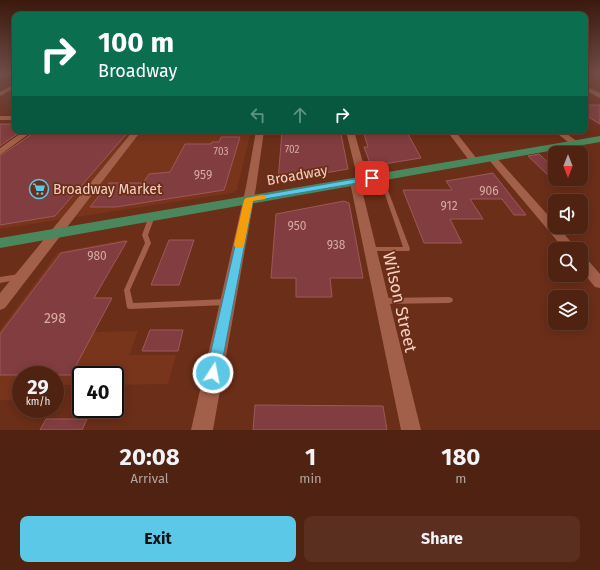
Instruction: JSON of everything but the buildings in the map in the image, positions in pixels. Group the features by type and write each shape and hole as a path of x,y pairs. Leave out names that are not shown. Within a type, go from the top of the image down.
{"main road":[{"name":"Broadway","path":"0,242 600,139"}],"street":[{"path":"0,118 12,118"},
{"path":"0,152 25,134"},
{"path":"0,304 135,134"},
{"path":"202,430 249,200 260,134"},
{"name":"Wilson Street","path":"351,134 370,249 411,430"},
{"path":"453,134 474,161"},
{"path":"562,134 575,144"},
{"path":"492,158 565,242"},
{"path":"588,268 600,283"}],"lane":[{"path":"370,249 407,249 381,177"},
{"path":"152,216 145,235 148,243 127,290 130,306 227,302"},
{"path":"0,280 22,277"},
{"path":"382,301 450,300"}],"shaded area":[{"path":"31,134 250,134 237,190 232,193 0,229 0,157"},
{"path":"127,239 94,297 110,297 92,332 138,331 129,355 176,355 168,384 124,385 124,366 72,366 72,385 64,385 64,366 12,366 12,400 0,400 0,330 58,252"}],"slow traffic":[{"path":"239,245 249,200 262,197"}],"place":[{"name":"Broadway Market","path":"39,189"}],"route":[{"path":"213,373 249,200 372,178"}]}
